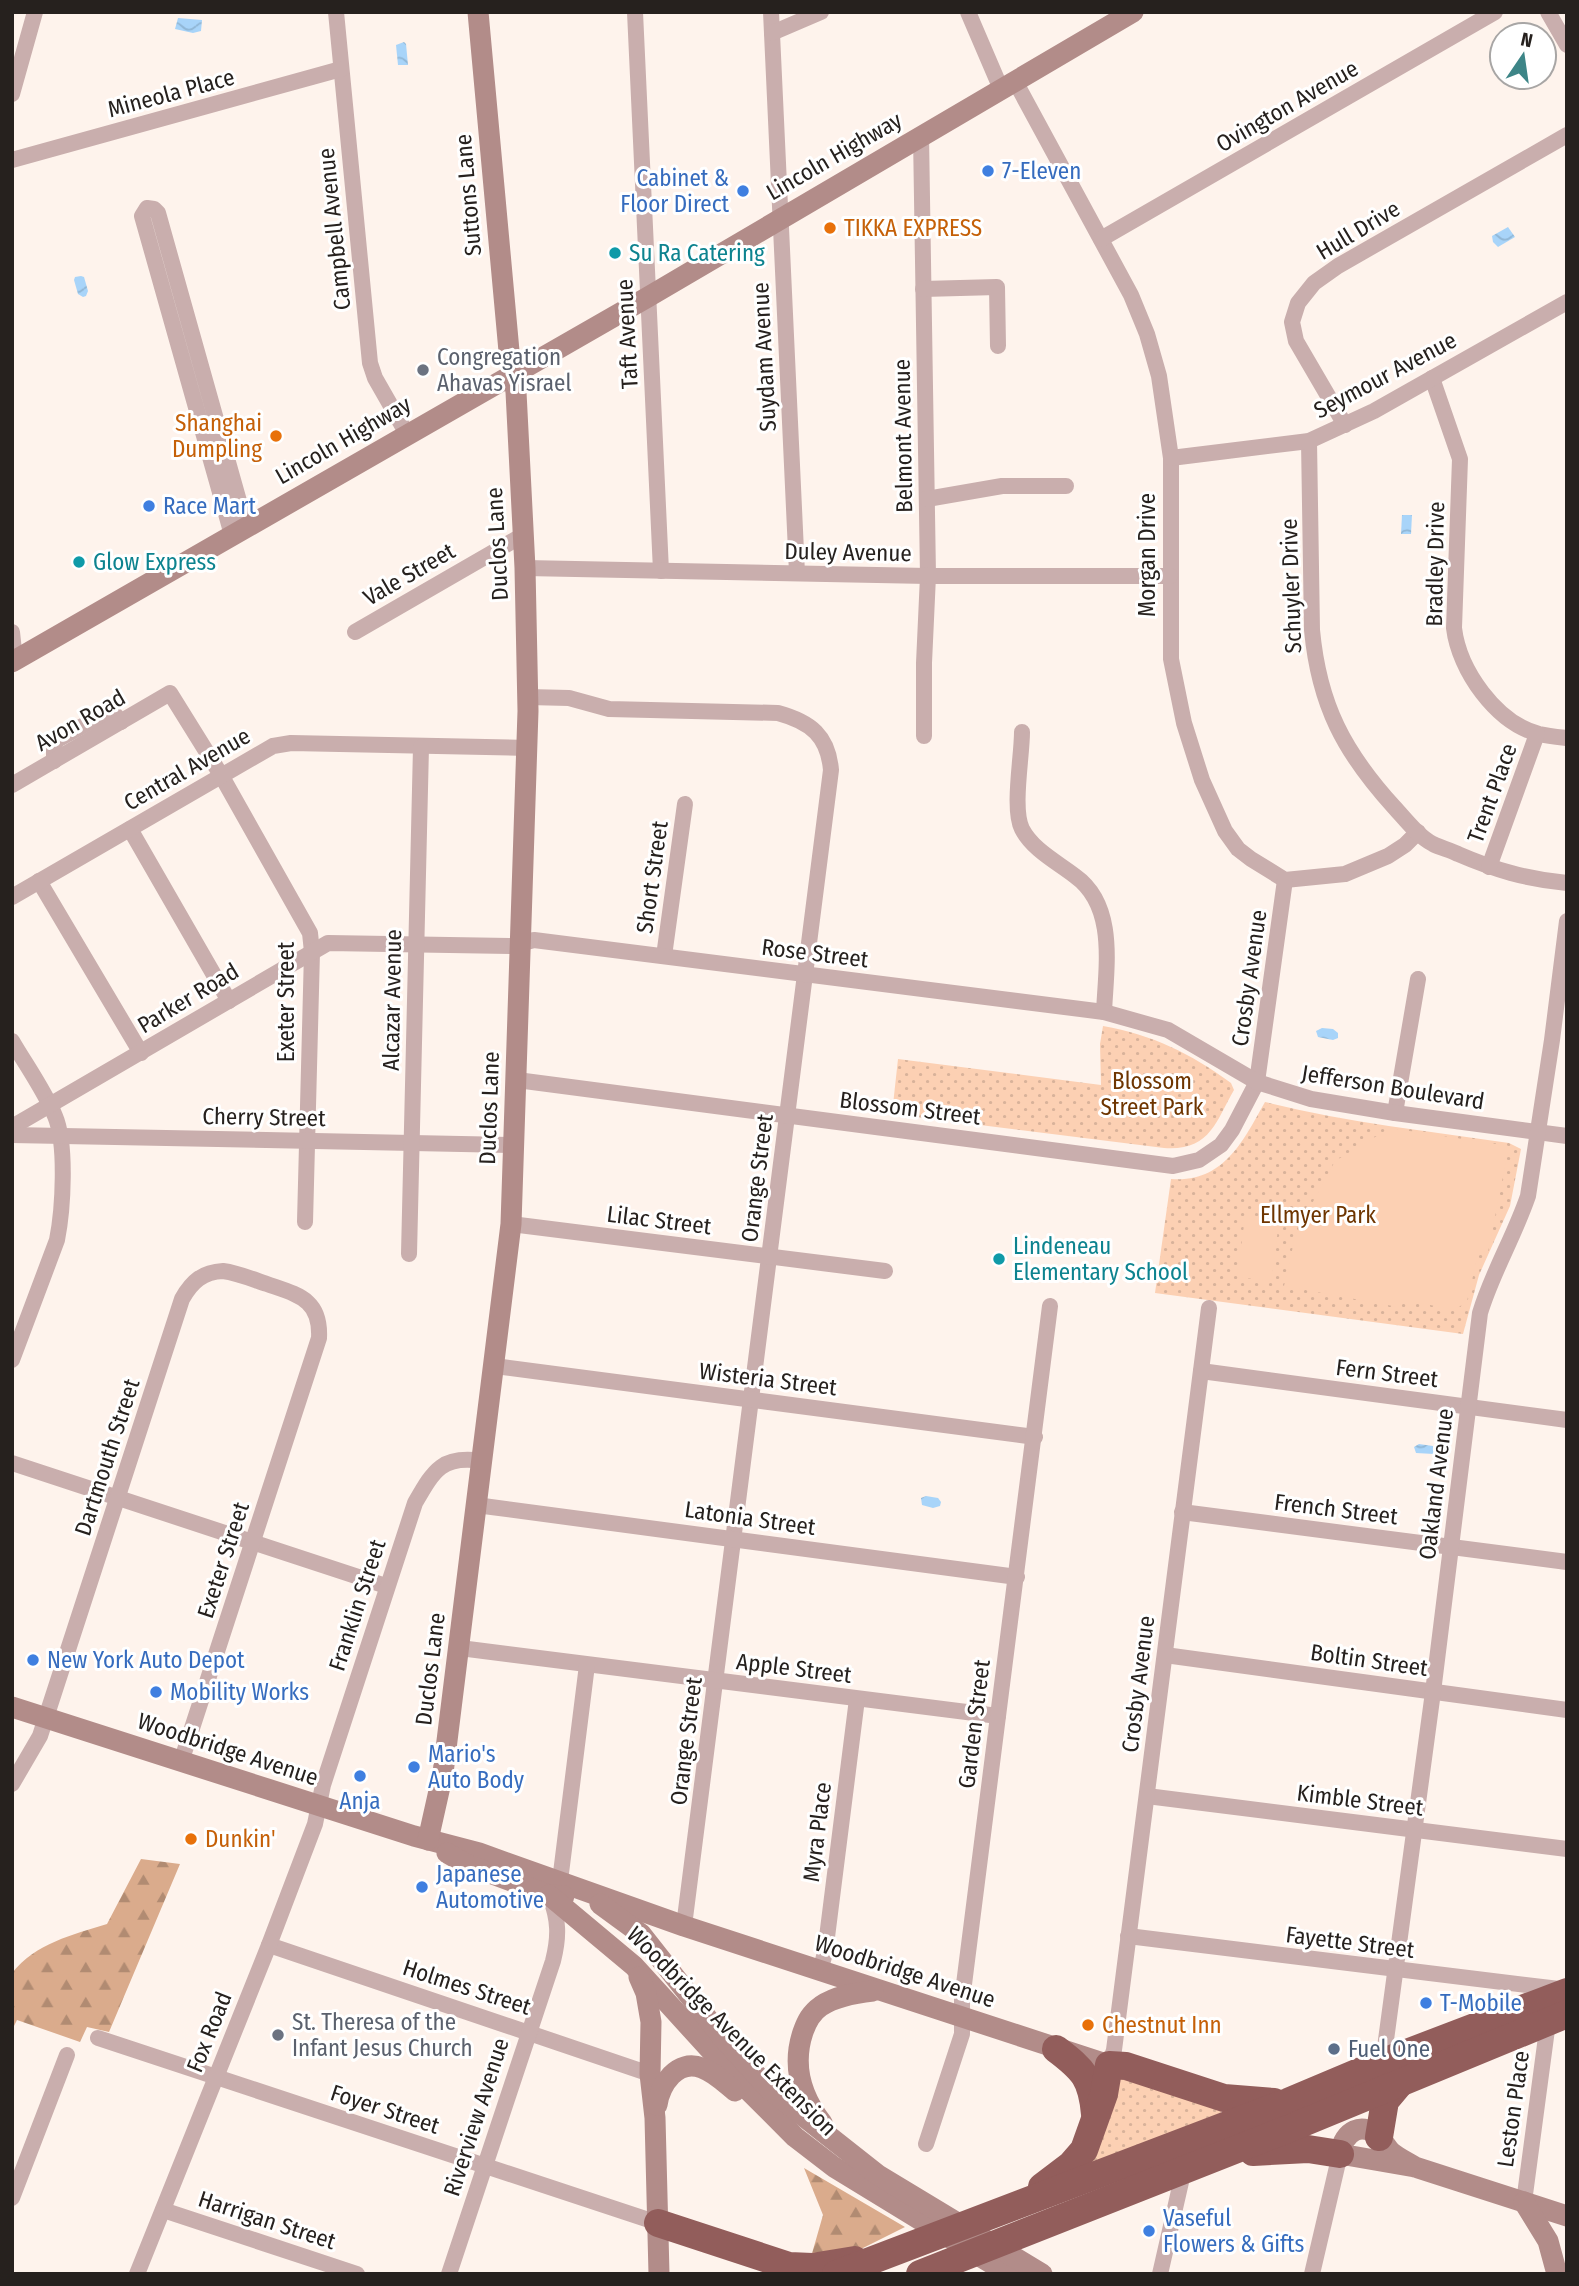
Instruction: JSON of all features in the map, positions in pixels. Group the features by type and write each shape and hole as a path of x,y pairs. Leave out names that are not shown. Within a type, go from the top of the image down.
{"highway":[{"path":"944,2274 1003,2261 1184,2169 1567,1991"},
{"path":"836,2274 1288,2102 1392,2072 1557,2018"},
{"path":"1056,2049 1087,2077 1093,2092 1095,2117"},
{"path":"1017,2206 1070,2165 1084,2150 1104,2094 1109,2065 1126,2066 1224,2098 1288,2102"},
{"path":"1379,2137 1392,2072"},
{"path":"1218,2155 1280,2149 1308,2149 1340,2154"},
{"path":"658,2223 789,2266 812,2267 881,2256"},
{"path":"920,2274 1003,2261"}],"main road":[{"name":"Suttons Lane","path":"478,12 513,373"},
{"name":"Lincoln Highway","path":"14,661 648,297 1122,15"},
{"name":"Duclos Lane","path":"428,1840 443,1773 460,1648 511,1224 528,748 525,568 513,373"},
{"name":"Woodbridge Avenue","path":"12,1707 428,1840 468,1866 684,1926 1109,2065"},
{"path":"555,1888 622,1928 641,1934"},
{"name":"Woodbridge Avenue Extension","path":"555,1888 634,1966 735,2077 795,2137 834,2167 918,2220 1003,2261"},
{"name":"Woodbridge Avenue","path":"641,1934 672,1931 684,1926"},
{"name":"Woodbridge Avenue Extension","path":"641,1934 715,2027 769,2089 842,2150 877,2175 938,2211 1003,2261"},
{"path":"634,1966 649,2007 650,2074 656,2118 659,2274"},
{"path":"820,1970 797,2058 801,2084 810,2108 842,2150"},
{"path":"807,2018 820,2006 833,2000 849,1994 878,1990"},
{"path":"656,2118 659,2094 665,2082 684,2067 695,2066 715,2076 795,2137"},
{"path":"1415,2167 1390,2151 1379,2137 1359,2129 1345,2137 1340,2154 1415,2167 1567,2216"},
{"path":"1524,2202 1548,2241 1557,2274"},
{"path":"1003,2261 1042,2274"}],"street":[{"path":"12,94 35,12"},
{"name":"Campbell Avenue","path":"336,12 370,363 375,378 407,433"},
{"name":"Taft Avenue","path":"635,12 661,571"},
{"name":"Suydam Avenue","path":"771,12 797,573"},
{"path":"772,33 821,12"},
{"name":"Morgan Drive","path":"968,12 1008,85 1101,239 1131,295 1147,334 1159,376 1171,458 1171,659 1184,723 1202,780 1215,813 1230,840 1251,859 1285,880"},
{"name":"Ovington Avenue","path":"1101,239 1495,12"},
{"path":"1548,12 1567,45"},
{"name":"Mineola Place","path":"12,160 341,69"},
{"name":"Belmont Avenue","path":"921,135 928,576 924,663 925,736"},
{"name":"Hull Drive","path":"1345,425 1296,341 1292,322 1298,303 1314,283 1338,266 1567,135"},
{"path":"192,365 158,213 147,208 142,216 192,365 239,531"},
{"path":"923,289 997,287 998,346"},
{"name":"Seymour Avenue","path":"1171,458 1309,441 1345,425 1567,302"},
{"name":"Bradley Drive","path":"1432,378 1460,459 1454,628 1456,643 1476,684 1494,706 1537,734 1567,738"},
{"name":"Schuyler Drive","path":"1309,441 1312,630 1315,660 1326,701 1339,731 1363,772 1418,832 1433,844 1489,867 1528,879 1567,883"},
{"path":"927,499 1002,486 1066,486"},
{"name":"Vale Street","path":"355,632 523,535"},
{"name":"Duley Avenue","path":"525,568 928,576 1170,576"},
{"path":"12,632 14,661"},
{"name":"Avon Road","path":"12,785 170,694"},
{"name":"Exeter Street","path":"170,694 221,775 310,933 312,952 304,1222"},
{"name":"Orange Street","path":"528,697 569,698 609,709 778,713 804,723 816,732 830,755 831,771 806,976 684,1926"},
{"path":"1022,733 1018,802 1022,828 1042,852 1086,885 1098,906 1107,948 1104,1012"},
{"name":"Trent Place","path":"1489,867 1537,734"},
{"name":"Central Avenue","path":"12,897 273,746 528,748"},
{"name":"Alcazar Avenue","path":"409,1254 421,747"},
{"name":"Short Street","path":"664,956 685,804"},
{"path":"130,829 229,1001"},
{"path":"1285,880 1352,872 1388,856 1418,832"},
{"name":"Crosby Avenue","path":"1257,1082 1285,880"},
{"path":"39,881 141,1053"},
{"name":"Oakland Avenue","path":"1392,2072 1396,1971 1480,1313 1488,1287 1520,1220 1528,1196 1567,921"},
{"name":"Rose Street","path":"522,944 534,940 1104,1012"},
{"name":"Parker Road","path":"12,1127 312,952 332,943 522,944"},
{"path":"1395,1113 1418,979"},
{"name":"Jefferson Boulevard","path":"1104,1012 1168,1030 1257,1082 1311,1099 1567,1136"},
{"path":"12,1041 50,1106 61,1135 60,1221 57,1240 12,1360"},
{"name":"Blossom Street","path":"517,1080 1173,1166 1199,1160 1221,1145 1232,1130 1257,1082"},
{"name":"Cherry Street","path":"12,1135 514,1145"},
{"name":"Lilac Street","path":"511,1224 885,1271"},
{"name":"Dartmouth Street","path":"12,1784 40,1736 182,1299 196,1280 213,1272 233,1273 262,1282"},
{"name":"Exeter Street","path":"181,1762 319,1338 320,1324 317,1314 304,1298 262,1282"},
{"name":"Garden Street","path":"926,2144 962,2034 962,2000 1050,1306"},
{"name":"Crosby Avenue","path":"1109,2065 1114,2050 1209,1308"},
{"name":"Wisteria Street","path":"495,1366 1035,1437"},
{"name":"Fern Street","path":"1201,1371 1567,1420"},
{"name":"Franklin Street","path":"319,1806 323,1785 415,1503 431,1477 452,1460 463,1458 482,1461"},
{"path":"12,1464 387,1586"},
{"name":"Latonia Street","path":"477,1505 1017,1577"},
{"name":"French Street","path":"1182,1512 1567,1562"},
{"name":"Apple Street","path":"460,1648 998,1716"},
{"name":"Boltin Street","path":"1165,1655 1567,1710"},
{"path":"555,1888 587,1665"},
{"name":"Myra Place","path":"820,1970 825,1954 857,1699"},
{"name":"Kimble Street","path":"1147,1796 1567,1849"},
{"name":"Fox Road","path":"137,2274 269,1945 315,1824 319,1806"},
{"name":"Riverview Avenue","path":"449,2274 558,1940 555,1888"},
{"name":"Fayette Street","path":"1128,1936 1567,1991"},
{"name":"Holmes Street","path":"269,1945 650,2074"},
{"name":"Leston Place","path":"1524,2202 1557,2018"},
{"name":"Foyer Street","path":"98,2038 658,2223"},
{"path":"12,2198 67,2055"},
{"path":"1312,2274 1340,2154"},
{"path":"1160,2274 1184,2169"},
{"name":"Harrigan Street","path":"163,2210 357,2274"}],"green space":[{"name":"Blossom Street Park","path":"1103,1026 1155,1040 1201,1063 1231,1083 1234,1090 1216,1124 1201,1140 1179,1148 1164,1148 892,1114 898,1059 1101,1085 1100,1044"},
{"name":"Ellmyer Park","path":"1265,1102 1356,1121 1509,1143 1521,1149 1510,1206 1479,1275 1463,1334 1155,1293 1171,1179 1205,1174 1218,1167 1240,1145"},
{"path":"1390,1128 1509,1146 1488,1252 1479,1251 1467,1301 1455,1310 1400,1299 1398,1307 1284,1286 1296,1233 1335,1161"},
{"path":"1245,1218 1279,1222 1271,1281 1237,1277"},
{"path":"141,1859 180,1864 109,2032 87,2027 80,2042 17,2020 12,2030 12,1973 43,1947 107,1924"},
{"path":"1111,2076 1222,2104 1221,2113 1077,2170"},
{"path":"804,2168 905,2227 843,2258 811,2257 823,2215"}],"water":[{"path":"178,18 202,20 201,31 193,33 175,29"},
{"path":"404,42 408,65 398,65 396,45"},
{"path":"1508,227 1515,237 1498,247 1492,236"},
{"path":"75,277 84,277 88,291 83,297 78,294 74,280"},
{"path":"1402,515 1412,515 1411,534 1401,534"},
{"path":"1322,1028 1333,1029 1338,1033 1338,1038 1333,1040 1318,1037 1316,1031"},
{"path":"1419,1444 1433,1446 1434,1454 1416,1453 1414,1447"},
{"path":"921,1498 938,1498 940,1506 933,1508 922,1505"}],"place":[{"name":"7-Eleven","path":"988,171"},
{"name":"Cabinet & Floor Direct","path":"743,191"},
{"name":"TIKKA EXPRESS","path":"830,228"},
{"name":"Su Ra Catering","path":"615,253"},
{"name":"Congregation Ahavas Yisrael","path":"423,370"},
{"name":"Shanghai Dumpling","path":"276,436"},
{"name":"Race Mart","path":"149,506"},
{"name":"Glow Express","path":"79,562"},
{"name":"Lindeneau Elementary School","path":"999,1259"},
{"name":"New York Auto Depot","path":"33,1660"},
{"name":"Mobility Works","path":"156,1692"},
{"name":"Mario's Auto Body","path":"414,1767"},
{"name":"Anja","path":"360,1776"},
{"name":"Dunkin'","path":"191,1839"},
{"name":"Japanese Automotive","path":"422,1887"},
{"name":"T-Mobile","path":"1426,2003"},
{"name":"Chestnut Inn","path":"1088,2025"},
{"name":"St. Theresa of the Infant Jesus Church","path":"278,2035"},
{"name":"Fuel One","path":"1334,2049"},
{"name":"Vaseful Flowers & Gifts","path":"1149,2231"}]}
